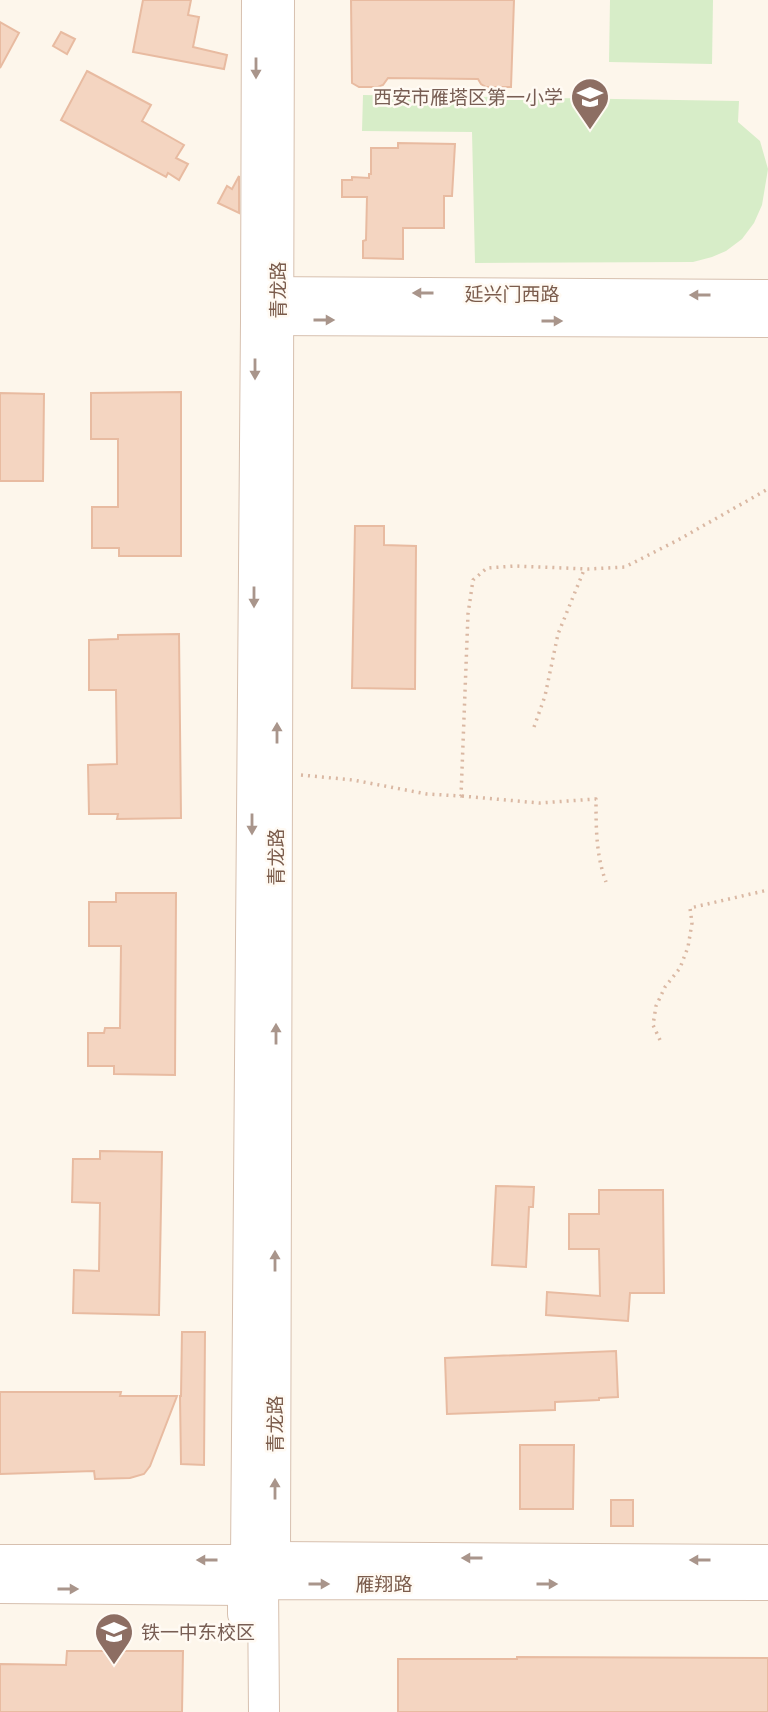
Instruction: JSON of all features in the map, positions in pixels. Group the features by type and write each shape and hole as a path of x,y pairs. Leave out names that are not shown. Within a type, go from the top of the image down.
{"street":[{"name":"青龙路","path":"244,1712 257,1572 277,774 257,0"},
{"name":"青龙路","path":"264,1712 257,1572 267,306 279,0"},
{"name":"延兴门西路","path":"267,306 768,295"},
{"name":"延兴门西路","path":"267,306 768,322"},
{"name":"雁翔路","path":"0,1560 257,1572 768,1585"},
{"name":"雁翔路","path":"0,1588 257,1572 768,1560"}],"path":[{"path":"461,796 468,614 473,580 487,568 625,567 768,489"},
{"path":"534,727 545,696 558,634 584,569"},
{"path":"277,774 326,776 427,794 539,803 596,799 596,838 606,882"},
{"path":"660,1040 653,1025 656,1006 665,987 680,968 688,947 692,923 690,908 768,890"}],"green space":[{"path":"610,0 713,0 712,64 609,62"},
{"path":"363,95 739,101 738,122 760,141 768,169 762,205 754,223 742,239 726,251 693,262 475,263 472,132 362,131"}],"building":[{"path":"143,0 191,0 188,15 199,17 193,47 227,55 224,69 133,52"},
{"path":"351,0 514,0 511,87 486,87 478,79 388,78 378,87 359,87 352,83"},
{"path":"0,22 19,33 0,68"},
{"path":"61,32 75,39 67,54 53,46"},
{"path":"87,71 151,105 142,121 184,145 176,158 188,164 179,180 168,173 166,177 61,120"},
{"path":"398,143 455,144 452,196 444,196 444,228 403,228 403,259 363,258 367,197 342,197 342,180 352,180 352,177 369,178 371,148 398,148"},
{"path":"239,176 239,213 218,203 227,186 232,189"},
{"path":"181,392 181,556 119,556 119,548 92,548 92,507 118,507 118,439 91,439 91,393"},
{"path":"0,393 44,394 43,481 0,481"},
{"path":"355,526 384,526 384,545 416,546 415,689 352,688"},
{"path":"179,634 181,818 117,819 118,814 89,814 88,765 117,764 116,690 89,690 89,640 118,639 118,635"},
{"path":"116,893 176,893 175,1075 114,1074 114,1066 88,1066 88,1033 104,1033 105,1028 120,1028 121,946 89,946 89,902 116,902"},
{"path":"100,1151 162,1152 159,1315 73,1313 74,1270 99,1271 100,1203 72,1202 73,1159 100,1159"},
{"path":"496,1186 534,1187 533,1207 529,1207 526,1267 492,1265"},
{"path":"599,1190 663,1190 664,1293 630,1293 628,1321 546,1315 547,1292 600,1296 599,1249 569,1249 569,1214 599,1214"},
{"path":"182,1332 205,1332 204,1465 181,1464"},
{"path":"616,1351 618,1397 555,1402 555,1410 447,1414 445,1358"},
{"path":"0,1392 121,1392 120,1396 177,1396 150,1466 144,1474 130,1478 95,1479 94,1471 0,1474"},
{"path":"520,1445 574,1445 573,1509 520,1509"},
{"path":"611,1500 633,1500 633,1526 611,1526"},
{"path":"67,1651 183,1651 182,1712 0,1712 0,1664 66,1665"},
{"path":"768,1658 768,1712 398,1712 398,1659"}],"place":[{"name":"西安市雁塔区第一小学","path":"590,131"},
{"name":"铁一中东校区","path":"114,1666"}]}
